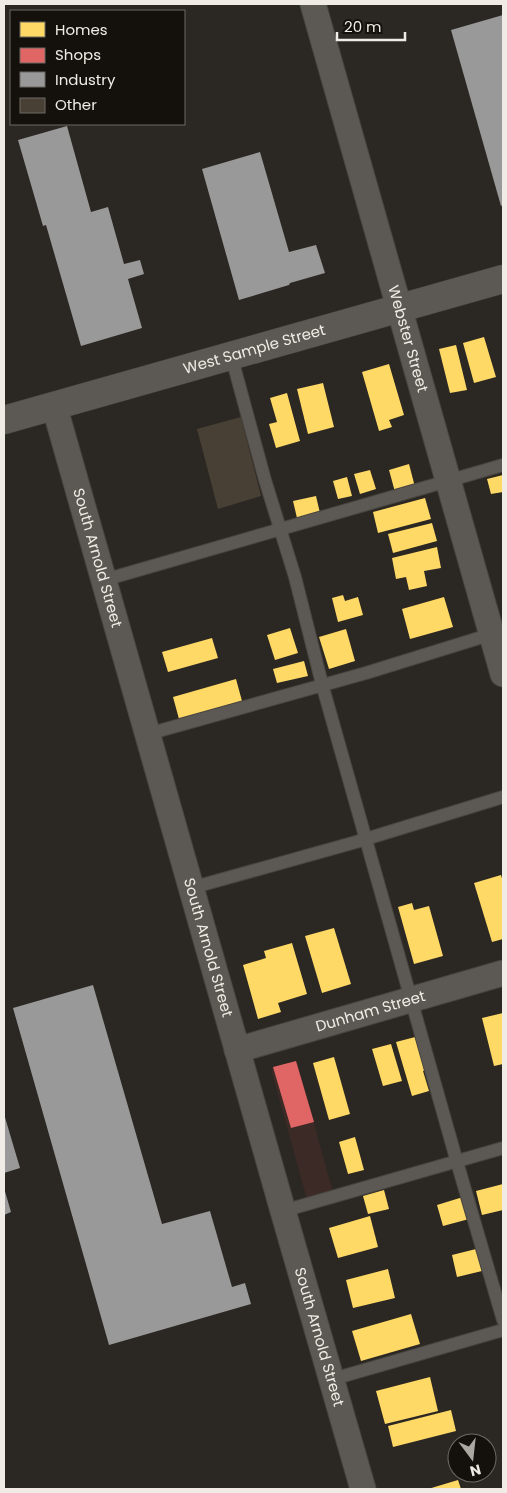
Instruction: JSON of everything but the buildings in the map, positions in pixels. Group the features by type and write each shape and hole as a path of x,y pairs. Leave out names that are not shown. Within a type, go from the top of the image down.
{"main road":[{"name":"West Sample Street","path":"4,420 503,279"}],"street":[{"name":"Webster Street","path":"313,4 448,481 498,633 503,674"},
{"name":"South Arnold Street","path":"54,406 283,1211 333,1378 363,1489"},
{"name":"Dunham Street","path":"237,1050 503,972"}],"lane":[{"path":"231,355 265,480 281,529 322,684 503,1320"},
{"path":"104,580 503,465"},
{"path":"148,734 366,673 498,633"},
{"path":"191,888 356,842 503,797"},
{"path":"283,1211 503,1148"},
{"path":"333,1378 503,1330"}],"shaded area":[{"path":"297,1062 333,1192 307,1200 271,1069"}]}
